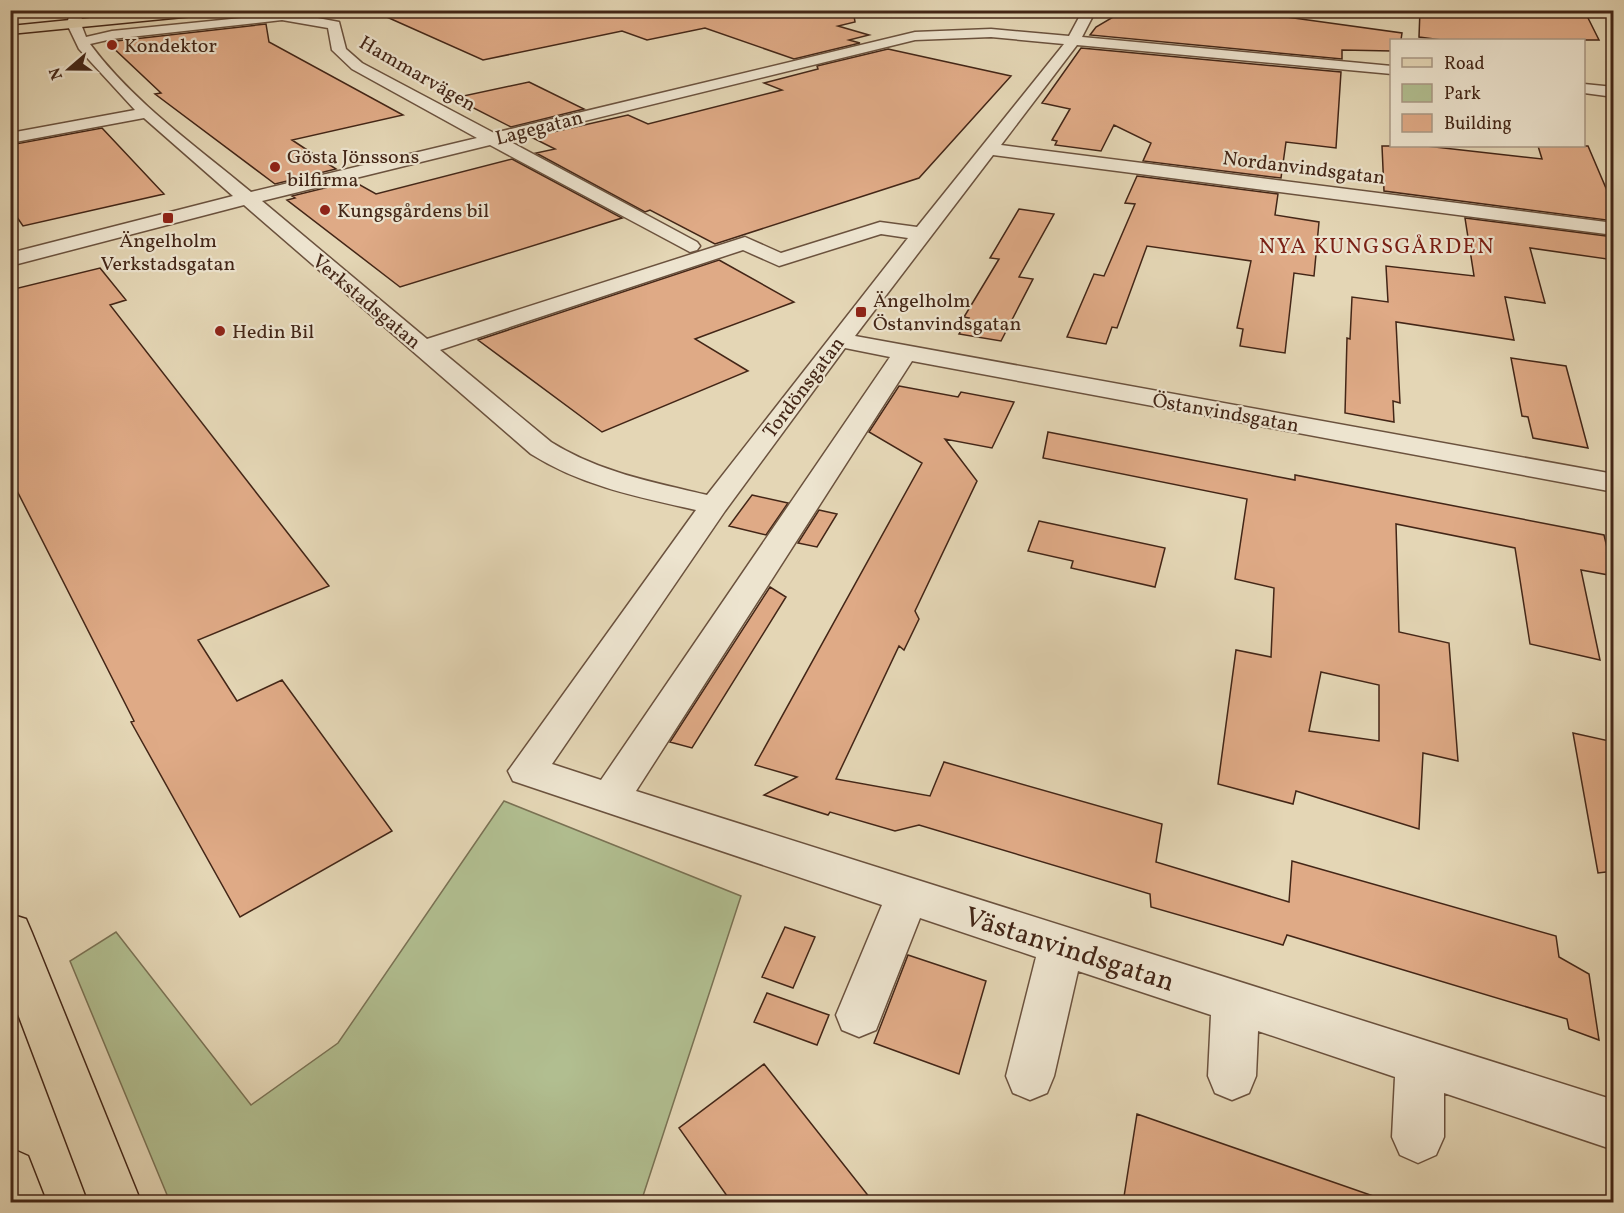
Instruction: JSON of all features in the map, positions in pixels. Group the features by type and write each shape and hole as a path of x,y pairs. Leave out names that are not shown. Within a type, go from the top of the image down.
{"main road":[{"path":"10,23 153,10"},
{"path":"10,30 76,17 214,10"},
{"path":"10,933 115,1203"},
{"path":"10,1174 20,1203"}],"street":[{"path":"251,10 290,17"},
{"name":"Tordönsgatan","path":"527,771 714,506 839,340 1074,40 1090,10"},
{"name":"Verkstadsgatan","path":"76,17 83,42 106,72 148,112 247,200 541,448 569,466 602,479 714,506"},
{"path":"83,42 112,35 290,17"},
{"name":"Hammarvägen","path":"290,17 334,25 339,50 352,63 690,246"},
{"name":"Lagegatan","path":"10,260 490,138 915,36 981,32 1390,70"},
{"path":"1605,76 1614,91"},
{"path":"1585,89 1614,91"},
{"path":"10,138 148,112"},
{"name":"Nordanvindsgatan","path":"988,149 1614,229"},
{"path":"422,348 745,243 779,260 880,228 921,234"},
{"name":"Östanvindsgatan","path":"839,340 1614,483"},
{"path":"610,798 905,353"},
{"name":"Västanvindsgatan","path":"527,771 1614,1125"},
{"path":"859,1015 908,895"},
{"path":"1030,1076 1061,945"},
{"path":"1232,1076 1235,1001"},
{"path":"1418,1137 1420,1061"}],"green space":[{"path":"504,801 741,896 641,1202 170,1202 70,961 116,932 251,1105 338,1043"}],"building":[{"path":"371,10 853,10 855,22 838,26 869,35 849,40 860,43 794,59 705,28 647,40 622,31 483,60"},
{"path":"1125,10 1236,10 1402,33 1401,39 1390,39 1390,51 1342,50 1342,59 1090,35 1096,27"},
{"path":"1420,10 1584,10 1599,40 1434,39 1419,37"},
{"path":"266,24 269,42 403,115 292,140 336,169 275,184 155,94 161,93 107,42"},
{"path":"1081,48 1341,72 1336,148 1286,142 1281,178 1143,161 1151,143 1114,125 1101,151 1055,145 1057,141 1052,140 1070,109 1042,103"},
{"path":"888,49 1011,76 919,178 715,244 650,210 645,212 536,153 555,149 531,137 628,115 648,124 782,90 764,83 818,69 817,66"},
{"path":"529,82 584,109 511,127 454,98"},
{"path":"102,128 164,194 23,226 10,207 10,145"},
{"path":"1382,146 1435,147 1542,159 1538,147 1588,146 1614,207 1614,221 1384,191"},
{"path":"512,159 622,218 400,287 287,200 295,198 292,196 353,181 376,194"},
{"path":"1137,176 1278,194 1275,215 1319,222 1314,276 1294,273 1285,353 1240,346 1243,329 1237,328 1251,261 1147,246 1117,328 1112,327 1106,344 1067,337 1094,274 1104,276 1135,204 1125,203"},
{"path":"1019,209 1054,214 1019,277 1033,279 1001,341 959,334 969,318 964,317 999,259 990,258"},
{"path":"1465,218 1614,237 1614,260 1530,248 1545,303 1505,297 1514,340 1396,322 1400,403 1393,401 1394,422 1345,413 1347,338 1350,339 1352,297 1388,302 1386,266 1474,276"},
{"path":"719,260 794,302 695,339 748,371 602,432 478,340"},
{"path":"100,268 126,300 110,305 329,586 198,640 237,701 282,680 392,831 240,917 131,722 134,721 10,477 10,290"},
{"path":"1511,358 1566,366 1588,448 1533,438 1528,417 1522,416"},
{"path":"899,386 958,397 961,392 1014,402 992,448 945,439 977,481 915,611 919,619 904,650 899,646 836,779 930,796 944,762 1162,824 1156,862 1289,902 1292,861 1556,936 1559,957 1589,974 1599,1040 1569,1029 1567,1019 1287,935 1283,945 1151,907 1150,894 919,825 895,831 830,812 828,815 764,795 797,777 755,765 922,463 869,432"},
{"path":"1048,432 1295,480 1295,475 1604,535 1614,576 1581,570 1600,660 1530,644 1515,548 1396,524 1399,632 1449,643 1458,761 1423,753 1419,829 1296,791 1293,804 1218,784 1236,650 1271,657 1274,588 1235,579 1247,499 1043,458","holes":["1321,672 1379,685 1379,741 1309,731"]},
{"path":"752,495 788,503 766,535 729,526"},
{"path":"819,510 837,514 817,547 798,543"},
{"path":"1039,521 1165,548 1155,587 1071,568 1073,561 1028,551"},
{"path":"770,587 786,597 692,748 670,742"},
{"path":"1573,733 1614,742 1614,871 1598,873"},
{"path":"785,927 815,937 793,988 762,977"},
{"path":"908,955 986,981 959,1074 874,1043"},
{"path":"767,993 829,1015 817,1045 754,1022"},
{"path":"764,1064 874,1203 732,1203 679,1128"},
{"path":"1137,1114 1379,1198 1378,1203 1123,1203"}],"place":[{"name":"Kondektor","path":"112,45"},
{"name":"Gösta Jönssons bilfirma","path":"275,167"},
{"name":"Kungsgårdens bil","path":"325,210"},
{"name":"Ängelholm Verkstadsgatan","path":"168,218"},
{"name":"Ängelholm Östanvindsgatan","path":"861,312"},
{"name":"Hedin Bil","path":"220,331"}],"district":[{"name":"NYA KUNGSGÅRDEN","path":"1377,245"}]}
